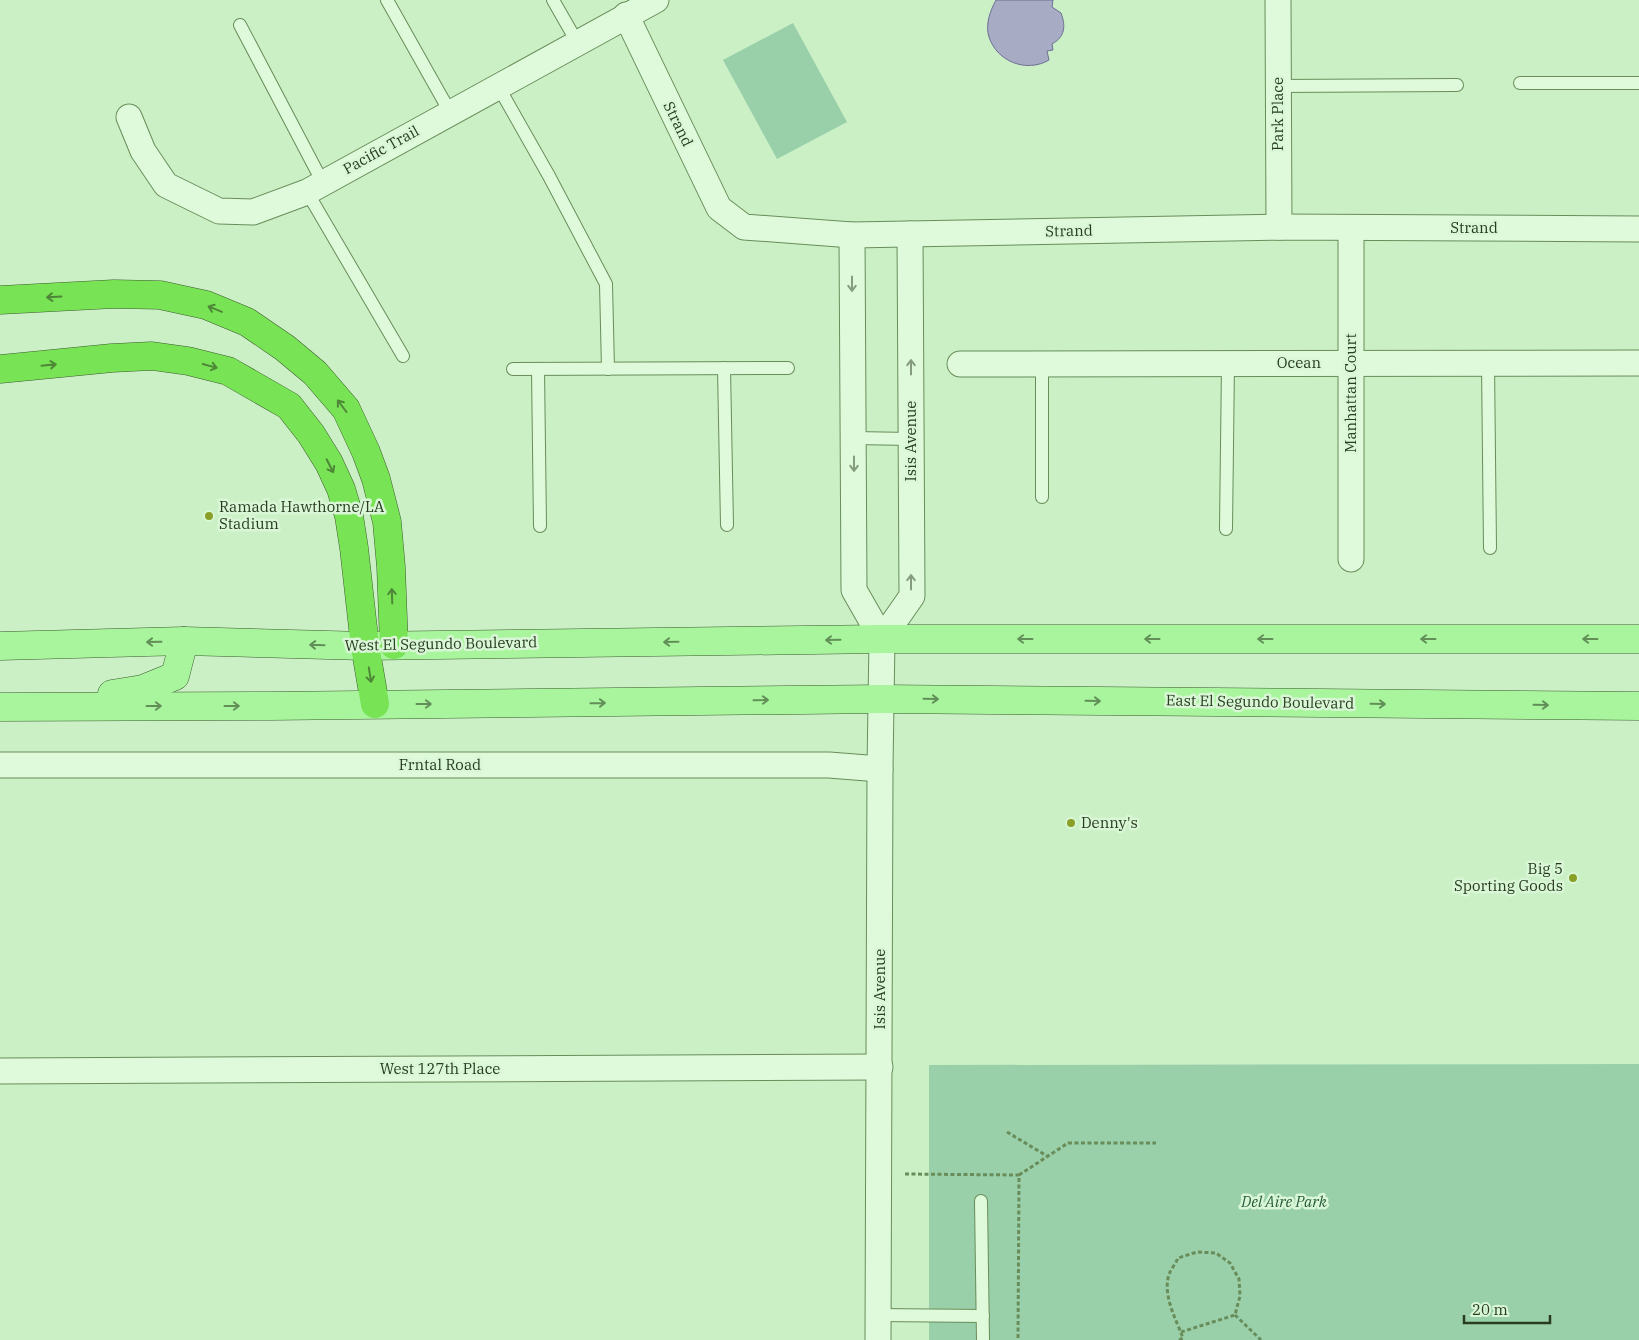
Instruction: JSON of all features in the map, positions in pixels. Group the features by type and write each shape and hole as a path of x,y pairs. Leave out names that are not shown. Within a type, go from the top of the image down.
{"highway":[{"path":"0,300 114,294 160,295 206,305 247,322 285,348 315,373 346,408 376,479 387,522 394,645"},
{"path":"0,369 152,356 188,360 228,371 289,406 311,434 329,463 349,516 365,646 375,704"}],"main road":[{"name":"West El Segundo Boulevard","path":"0,646 184,641 365,646 882,639"},
{"path":"882,639 1639,639"},
{"path":"34,707 142,689 174,676 184,641"},
{"path":"0,707 882,699"},
{"name":"East El Segundo Boulevard","path":"882,699 1639,706"}],"street":[{"name":"Pacific Trail","path":"129,117 143,151 166,185 219,211 253,212 314,187 656,0"},
{"name":"Park Place","path":"1278,0 1279,227"},
{"name":"Strand","path":"626,16 720,208 744,227 852,235 1279,227 1639,229"},
{"name":"Manhattan Court","path":"1351,228 1351,559"},
{"name":"Isis Avenue","path":"882,639 912,596 910,234"},
{"name":"Isis Avenue","path":"852,235 854,590 882,639 878,1340"},
{"name":"Ocean","path":"960,364 1639,363"},
{"name":"Frntal Road","path":"0,765 829,765 880,770"},
{"name":"West 127th Place","path":"0,1071 880,1066"}],"lane":[{"path":"386,0 450,112"},
{"path":"553,0 577,42"},
{"path":"240,25 314,187 403,356"},
{"path":"1520,83 1639,83"},
{"path":"1278,86 1457,85"},
{"path":"498,86 549,176 606,284 608,369"},
{"path":"1488,363 1490,548"},
{"path":"1042,364 1042,497"},
{"path":"1226,530 1228,364"},
{"path":"724,368 727,525"},
{"path":"513,369 788,368"},
{"path":"538,369 540,526"},
{"path":"854,438 911,439"},
{"path":"981,1201 983,1340"},
{"path":"878,1315 983,1316"}],"path":[{"path":"1007,1132 1047,1156"},
{"path":"879,1173 1019,1175 1068,1143 1156,1143"},
{"path":"1018,1340 1019,1175"},
{"path":"1179,1340 1183,1338 1167,1289 1169,1274 1178,1258 1197,1252 1216,1253 1230,1263 1239,1279 1240,1296 1235,1315"},
{"path":"1181,1332 1235,1315"},
{"path":"1235,1315 1261,1340"}],"green space":[{"path":"793,23 847,122 777,159 723,60"},
{"name":"Del Aire Park","path":"1639,1064 1639,1340 929,1340 929,1065"}],"water":[{"path":"996,0 1053,0 1052,7 1061,13 1064,27 1060,38 1052,44 1053,50 1047,51 1049,60 1040,64 1022,65 1006,59 999,53 993,46 988,32 990,13"}],"place":[{"name":"Ramada Hawthorne/LA Stadium","path":"209,516"},
{"name":"Denny's","path":"1071,823"},
{"name":"Big 5 Sporting Goods","path":"1573,878"}]}
